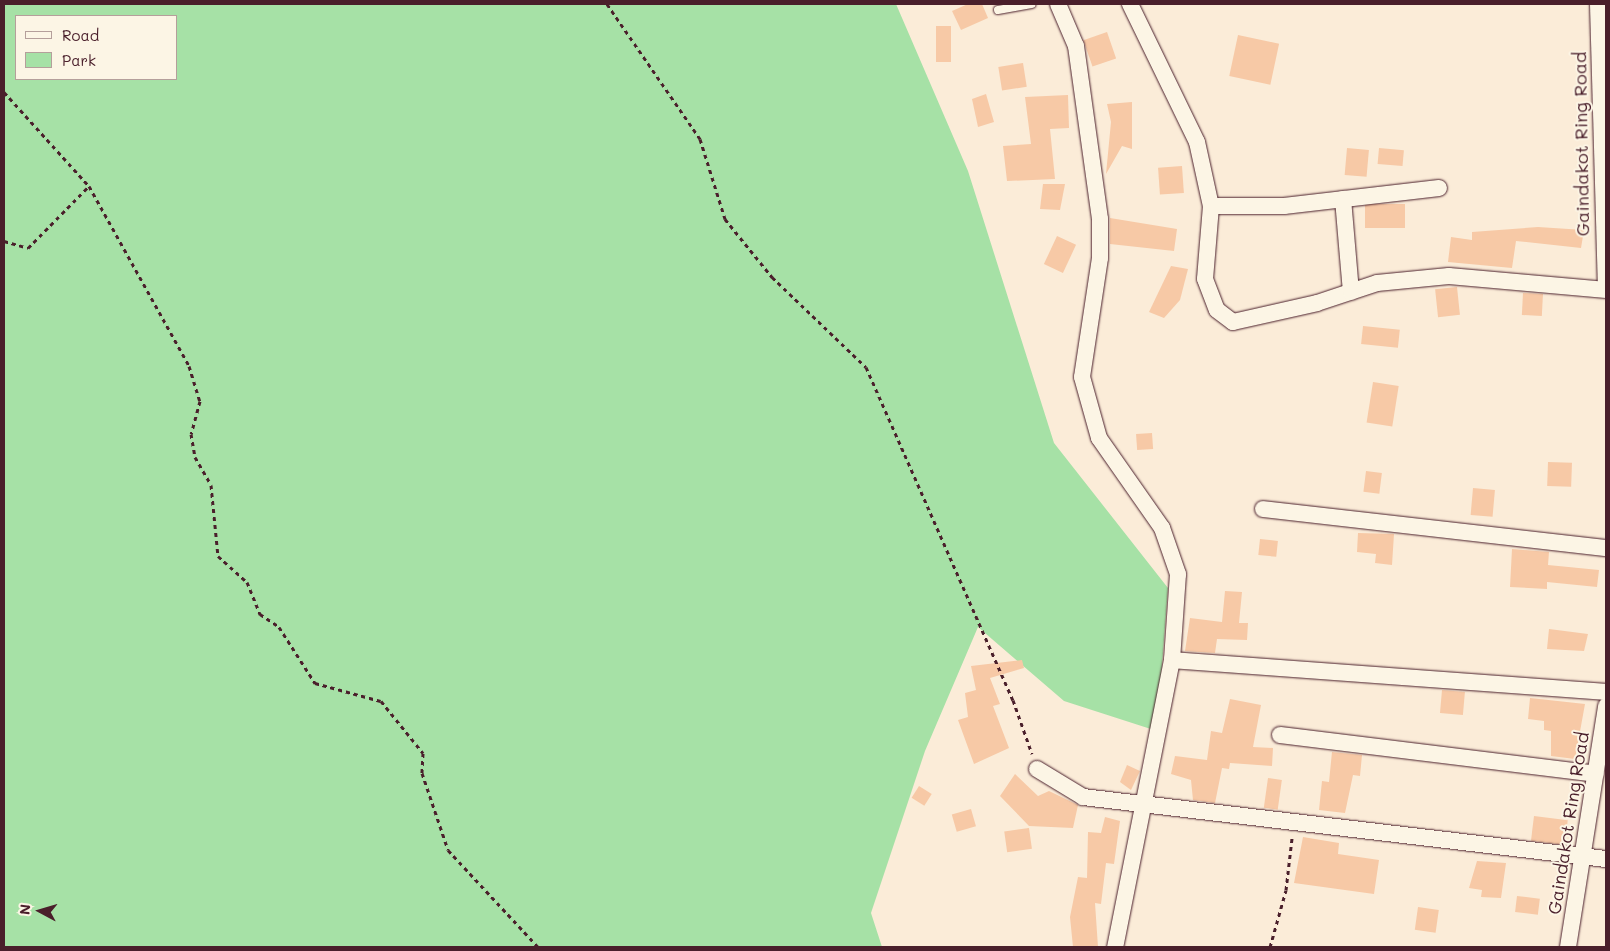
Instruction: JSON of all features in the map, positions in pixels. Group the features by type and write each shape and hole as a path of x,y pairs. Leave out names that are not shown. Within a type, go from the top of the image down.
{"street":[{"path":"1058,4 1076,46 1100,219 1100,258 1082,376 1099,438 1162,528 1178,574 1172,660 1140,805 1115,947"},
{"path":"1130,4 1197,142 1211,206 1205,280 1217,310 1233,322 1351,292 1377,283 1449,276 1606,290"},
{"name":"Gaindakot Ring Road","path":"1598,4 1606,283"},
{"path":"1211,206 1284,206 1439,188"},
{"path":"1343,198 1351,292"},
{"path":"1263,508 1606,548"},
{"path":"1172,660 1606,692"},
{"name":"Gaindakot Ring Road","path":"1568,947 1606,706"},
{"path":"1280,735 1596,774"},
{"path":"1037,769 1083,797 1583,859 1606,859"}],"lane":[{"path":"998,10 1031,4"}],"path":[{"path":"607,4 700,139 725,219 772,277 866,367 1013,700 1037,769"},
{"path":"4,92 88,186 189,366 200,401 191,434 195,457 211,485 218,556 247,582 260,614 279,627 315,683 381,701 423,752 422,773 448,850 538,947"},
{"path":"4,241 28,248 88,186"},
{"path":"1270,947 1286,890 1294,824"}],"green space":[{"path":"4,4 896,4 968,171 1054,443 1168,588 1157,731 1064,701 978,627 925,751 871,913 882,947 4,947"}],"building":[{"path":"968,4 982,4 988,18 961,30 952,11"},
{"path":"936,26 951,26 951,62 936,62"},
{"path":"1107,32 1116,58 1092,67 1083,40"},
{"path":"1238,35 1279,44 1270,85 1229,76"},
{"path":"1023,63 1027,87 1002,91 998,67"},
{"path":"986,94 994,122 978,127 972,99"},
{"path":"1068,95 1069,128 1050,129 1055,179 1007,181 1003,146 1031,144 1025,97"},
{"path":"1132,102 1132,149 1122,146 1106,174 1111,122 1107,104"},
{"path":"1347,148 1369,150 1367,177 1345,175"},
{"path":"1379,148 1404,150 1403,166 1378,164"},
{"path":"1182,166 1184,193 1160,195 1158,168"},
{"path":"1043,184 1065,184 1060,210 1040,209"},
{"path":"1365,204 1405,204 1405,228 1365,228"},
{"path":"1110,218 1177,229 1174,251 1110,244"},
{"path":"1538,227 1584,230 1581,248 1516,241 1512,268 1448,262 1451,237 1472,240 1472,232"},
{"path":"1057,236 1076,245 1063,273 1044,264"},
{"path":"1171,266 1188,269 1180,300 1164,318 1149,312"},
{"path":"1457,287 1460,315 1438,317 1435,289"},
{"path":"1523,293 1543,294 1542,316 1522,315"},
{"path":"1363,326 1400,330 1398,348 1361,344"},
{"path":"1373,382 1399,386 1392,427 1367,422"},
{"path":"1152,433 1153,449 1137,450 1136,434"},
{"path":"1548,462 1572,463 1571,487 1547,486"},
{"path":"1366,471 1382,473 1379,494 1363,492"},
{"path":"1473,488 1495,490 1493,517 1471,515"},
{"path":"1358,533 1394,534 1392,565 1375,563 1376,554 1357,552"},
{"path":"1260,539 1278,541 1276,557 1258,555"},
{"path":"1512,549 1549,552 1548,565 1599,570 1597,587 1547,582 1547,589 1510,587"},
{"path":"1225,591 1242,592 1239,623 1248,623 1247,640 1217,639 1215,653 1185,651 1190,618 1222,622"},
{"path":"1549,629 1588,634 1584,651 1547,649"},
{"path":"1022,660 1024,668 990,678 1000,704 993,706 1009,748 974,764 958,720 968,717 965,693 976,690 971,666"},
{"path":"1442,690 1465,692 1463,715 1440,713"},
{"path":"1530,698 1585,704 1575,759 1551,756 1551,731 1544,730 1544,721 1528,719"},
{"path":"1230,699 1261,705 1253,747 1273,748 1272,766 1230,763 1229,769 1222,768 1215,803 1193,800 1191,780 1171,774 1175,756 1207,760 1211,731 1222,733"},
{"path":"1332,752 1362,755 1360,776 1353,775 1345,813 1319,810 1322,781 1329,782"},
{"path":"1127,765 1140,771 1131,790 1120,782"},
{"path":"1015,774 1038,796 1049,791 1078,805 1073,828 1029,826 1000,796"},
{"path":"1268,778 1282,780 1278,810 1264,808"},
{"path":"919,786 932,794 924,806 912,798"},
{"path":"971,809 976,826 957,832 952,815"},
{"path":"1534,816 1568,820 1565,845 1531,841"},
{"path":"1105,817 1120,821 1114,864 1106,863 1101,904 1095,903 1098,947 1073,947 1070,917 1078,877 1087,878 1088,832 1101,833"},
{"path":"1029,828 1032,849 1007,852 1004,831"},
{"path":"1303,837 1339,843 1338,854 1379,860 1374,894 1294,883"},
{"path":"1477,861 1506,863 1501,898 1481,897 1482,890 1469,888"},
{"path":"1517,896 1540,899 1538,915 1515,912"},
{"path":"1418,907 1439,910 1436,933 1415,930"}]}
